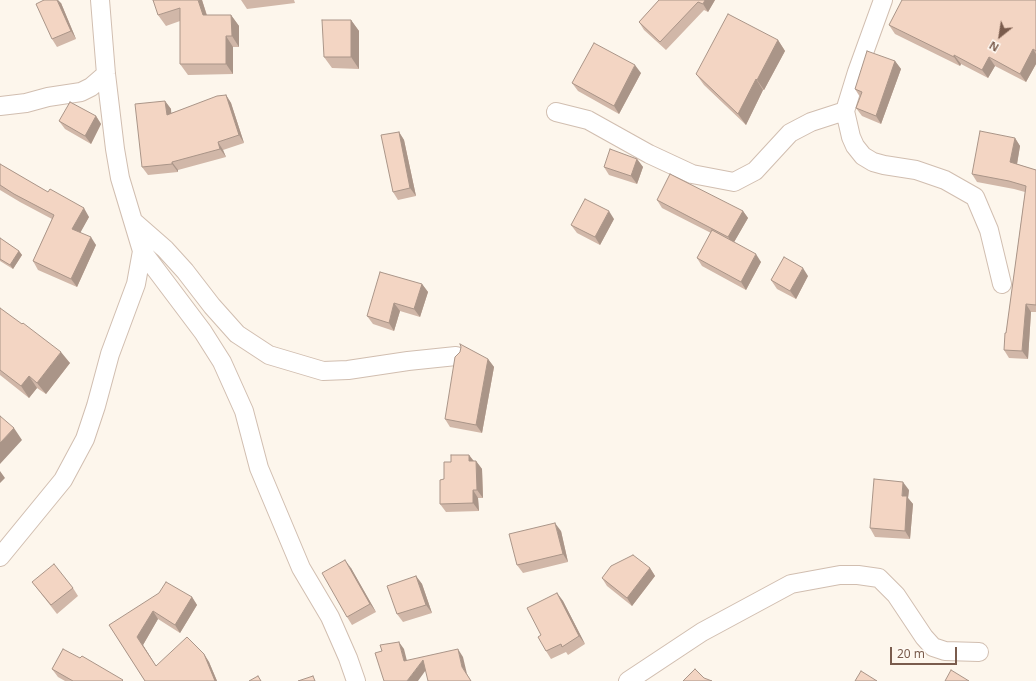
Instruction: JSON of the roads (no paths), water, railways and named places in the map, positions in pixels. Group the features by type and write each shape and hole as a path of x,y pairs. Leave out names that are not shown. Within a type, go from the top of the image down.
{"street":[{"path":"100,0 106,74 115,149 120,178 142,251 203,332 222,362 244,411 259,468 300,568 330,617 348,658 356,681"},
{"path":"883,0 857,72 845,111 851,137 855,146 864,156 873,162 916,170 945,180 975,197 989,230 1002,284"},
{"path":"0,106 26,103 48,97 81,92 91,87 106,74"},
{"path":"556,112 588,120 649,154 692,174 734,182 755,171 790,133 811,122 845,111"},
{"path":"133,221 165,249 237,334 269,355 323,371 348,370 408,361 456,356"},
{"path":"0,558 63,480 85,439 96,406 110,354 136,284 142,251"},
{"path":"628,681 702,632 791,584 840,575 858,575 879,578 896,595 924,637 933,647 945,651 979,652"}]}
